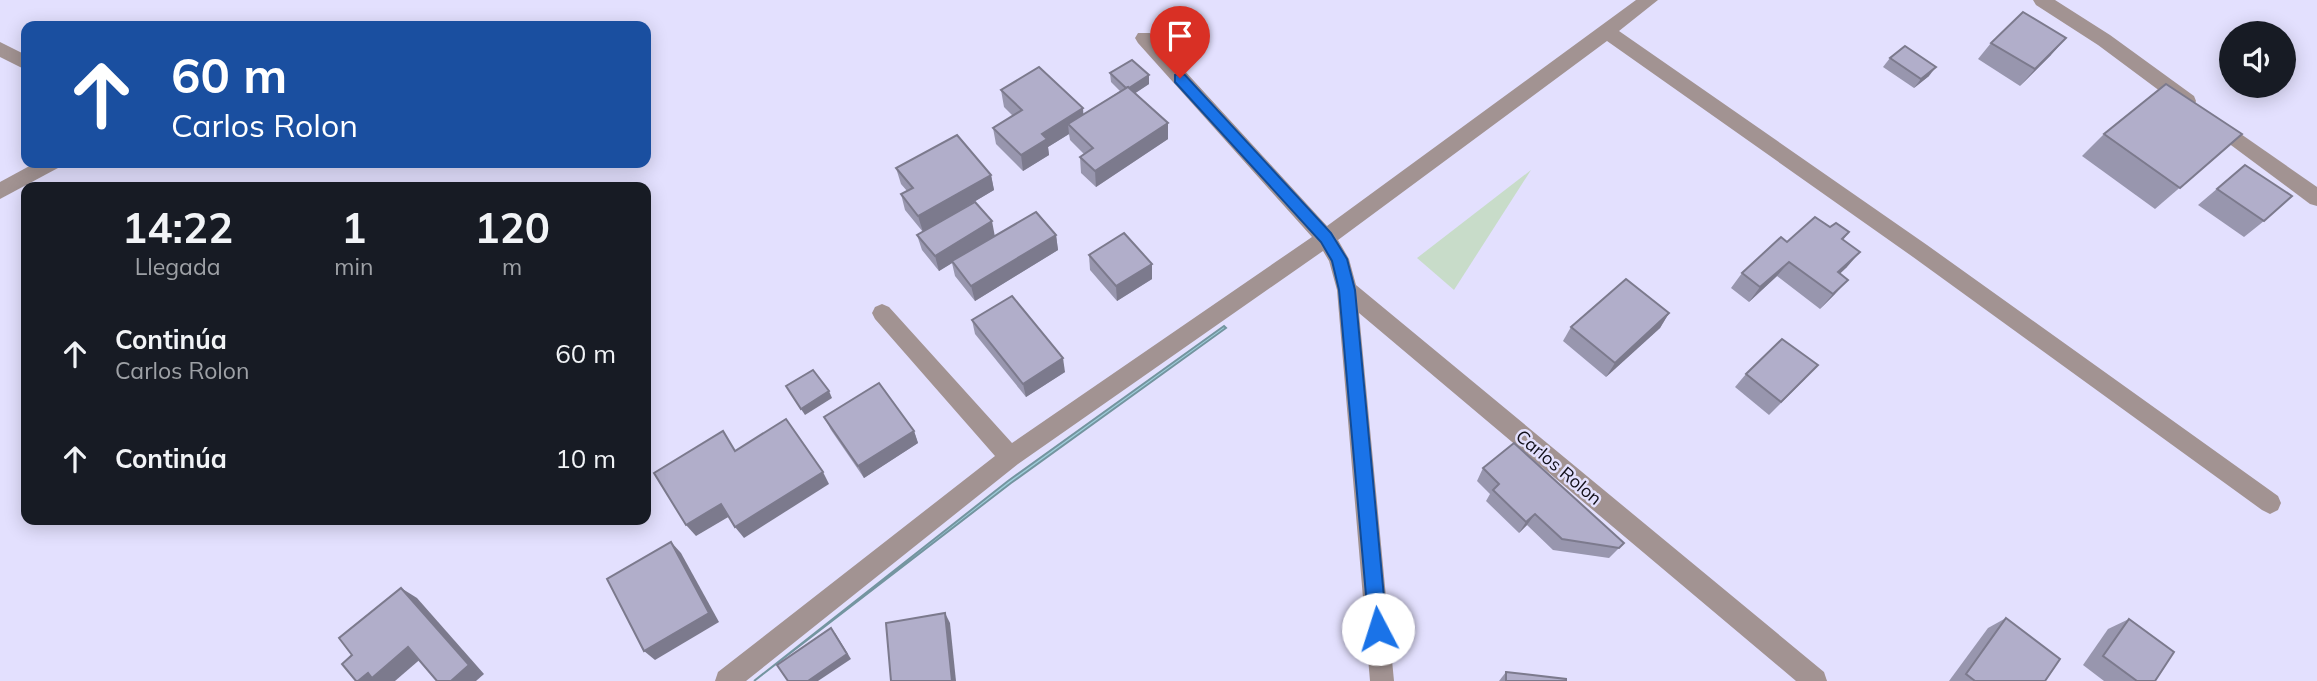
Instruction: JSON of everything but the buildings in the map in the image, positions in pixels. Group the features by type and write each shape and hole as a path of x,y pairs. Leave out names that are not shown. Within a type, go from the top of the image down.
{"street":[{"path":"727,681 1010,457 1326,238 1649,0"},
{"path":"2042,0 2104,40 2317,198"},
{"path":"1606,32 1931,259 2270,503"},
{"path":"1144,38 1326,238 1339,259 1347,290 1382,681"},
{"path":"0,49 21,60"},
{"path":"0,191 42,168"},
{"name":"Carlos Rolon","path":"1347,290 1815,681"},
{"path":"882,313 1010,457"}],"shaded area":[{"path":"1531,170 1454,290 1417,258"},
{"path":"1224,326 1226,328 1011,483 754,681 1008,481"}],"route":[{"path":"1180,78 1326,238 1344,272 1378,629"}]}
